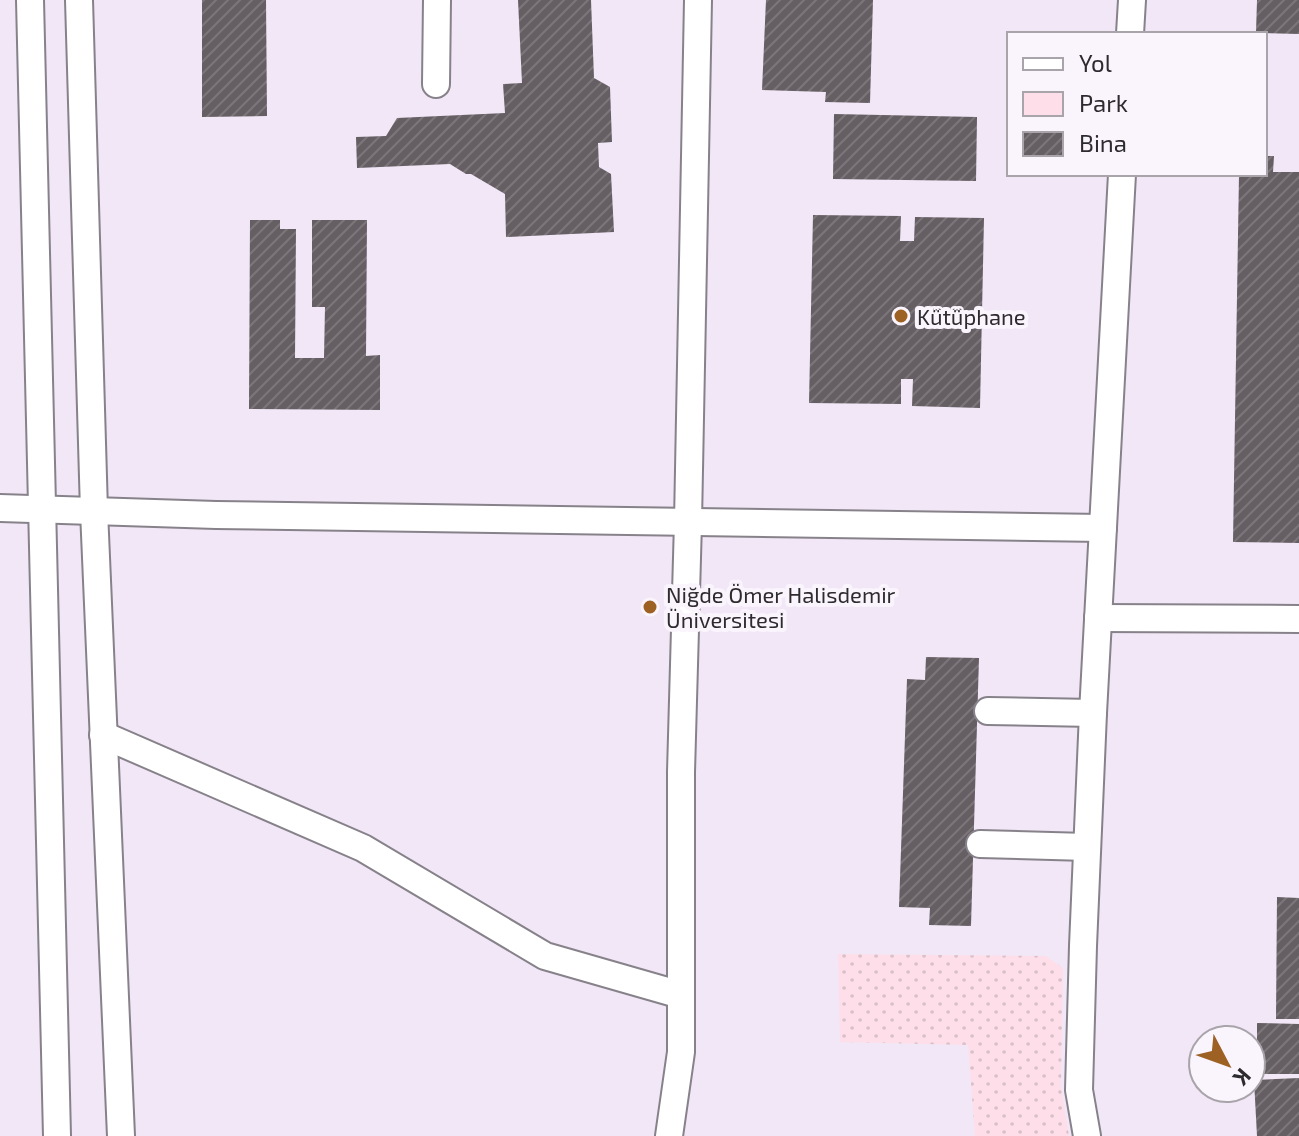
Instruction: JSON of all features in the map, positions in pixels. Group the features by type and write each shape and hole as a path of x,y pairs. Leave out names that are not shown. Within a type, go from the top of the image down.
{"street":[{"path":"30,0 57,1136"},
{"path":"79,0 94,511 121,1136"},
{"path":"436,84 437,0"},
{"path":"669,1136 681,1052 681,772 698,0"},
{"path":"1130,32 1132,0"},
{"path":"1087,1136 1079,1090 1087,847 1122,176"},
{"path":"0,508 1103,528"},
{"path":"1098,618 1299,619"},
{"path":"988,711 1093,713"},
{"path":"103,735 363,848 545,956 681,995"},
{"path":"980,844 1087,847"}],"shaded area":[{"name":"Niğde Ömer Halisdemir Üniversitesi","path":"0,0 1299,0 1299,1136 0,1136"}],"green space":[{"path":"838,954 1046,956 1063,968 1061,1088 1069,1136 975,1136 968,1045 840,1042"}],"building":[{"path":"202,0 266,0 267,116 202,117"},
{"path":"518,0 591,0 594,78 610,87 612,142 598,143 599,167 611,174 614,232 506,237 505,194 450,164 357,168 356,137 386,136 397,118 505,113 503,84 522,83"},
{"path":"766,0 873,0 870,103 825,102 826,92 762,90"},
{"path":"1257,0 1299,0 1299,34 1256,32"},
{"path":"834,114 977,117 976,181 833,179"},
{"path":"1267,156 1274,156 1273,172 1299,172 1299,543 1233,542 1239,176 1267,176"},
{"path":"813,215 901,216 900,241 914,241 915,217 984,218 980,408 912,406 913,379 901,379 901,404 809,403"},
{"path":"250,220 280,220 280,229 296,229 295,358 324,358 325,307 312,307 312,220 367,220 366,356 380,355 380,410 249,409"},
{"path":"926,657 979,658 971,926 929,925 930,908 899,907 907,679 925,680"},
{"path":"1277,897 1299,898 1299,1019 1276,1019"},
{"path":"1257,1023 1299,1024 1299,1074 1267,1074 1267,1024"},
{"path":"1299,1078 1299,1136 1257,1136 1255,1104 1267,1104 1267,1079"}],"place":[{"name":"Kütüphane","path":"901,316"},
{"name":"Niğde Ömer Halisdemir Üniversitesi","path":"650,607"}]}
